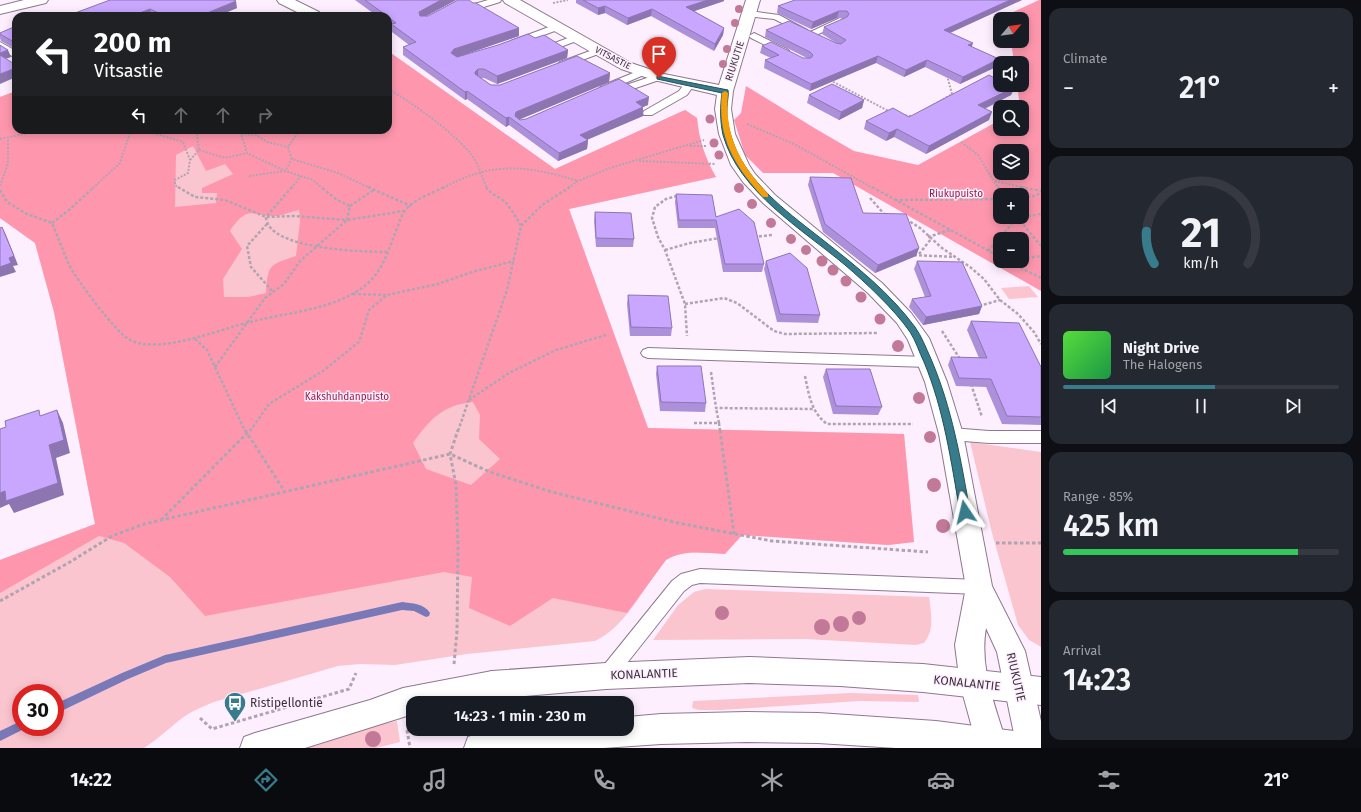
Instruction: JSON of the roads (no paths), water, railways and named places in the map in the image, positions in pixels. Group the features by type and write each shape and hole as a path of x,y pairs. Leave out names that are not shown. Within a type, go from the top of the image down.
{"street":[{"path":"0,10 42,0"},
{"path":"284,0 308,12"},
{"name":"VITSASTIE","path":"510,0 626,66 659,78 725,91"},
{"name":"RIUKUTIE","path":"752,7 725,91 723,109 726,134 734,152 749,178 781,211 876,288 912,329 936,382 951,434 979,587 1030,689 1032,748"},
{"path":"292,12 301,8"},
{"name":"RIUKUTIE","path":"979,587 969,645 974,684 991,742"},
{"name":"KONALANTIE","path":"255,748 370,714 403,702 492,694 606,676 749,670 923,678 1030,689"},
{"path":"491,743 661,729 746,727 818,728 936,736 1029,748"}],"lane":[{"path":"474,7 497,0"},
{"path":"752,7 776,17 824,41"},
{"path":"811,34 842,21"},
{"path":"519,36 555,26"},
{"path":"502,48 555,26"},
{"path":"754,36 792,56"},
{"path":"555,46 576,38"},
{"path":"0,45 12,52"},
{"path":"554,68 598,51"},
{"path":"593,93 643,72"},
{"path":"602,98 630,86 659,78"},
{"path":"648,113 683,93 689,85"},
{"path":"648,353 928,362"},
{"path":"951,434 1041,437"},
{"path":"606,676 678,586 687,579 700,576 979,587"}],"waterway":[{"path":"64,705 165,659 402,606 415,607 426,613"},
{"path":"0,736 12,730"}],"place":[{"name":"Ristipellontie","path":"235,722"}],"park label":[{"name":"Riukupuisto","path":"956,194"},
{"name":"Kakshuhdanpuisto","path":"347,397"}]}
